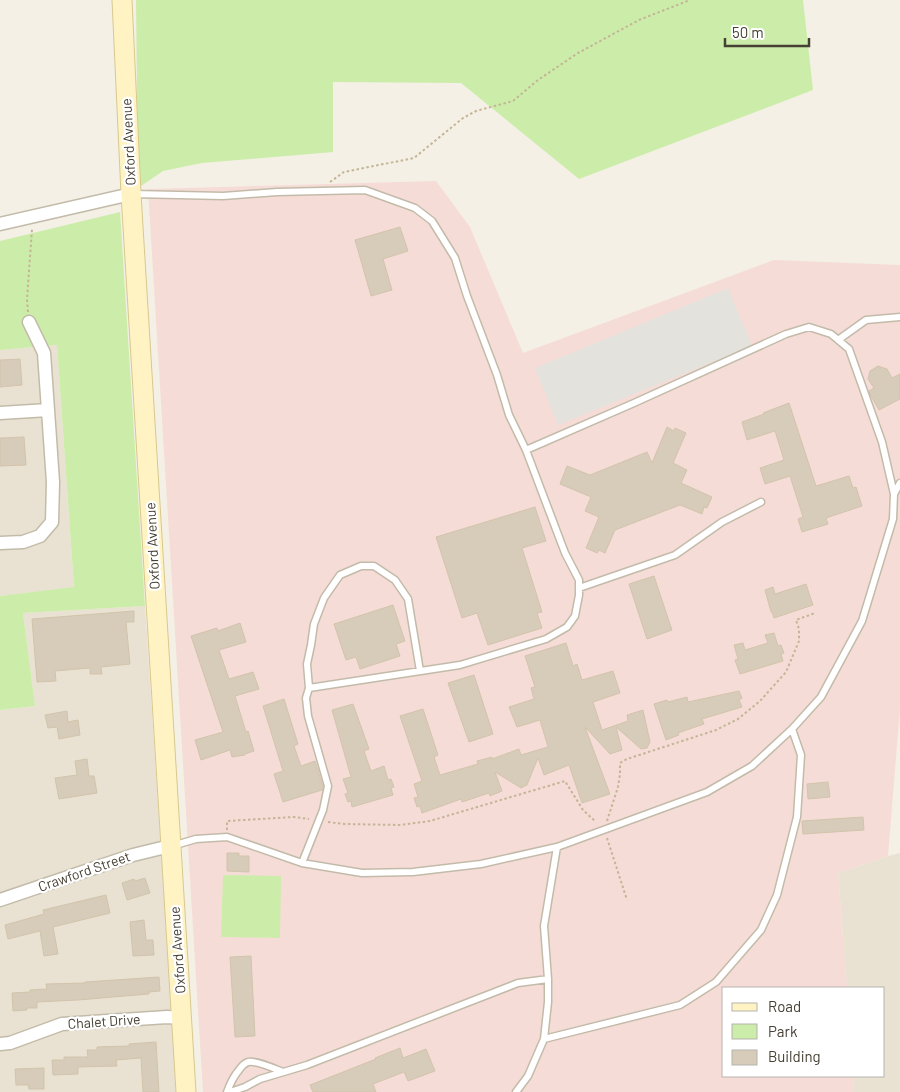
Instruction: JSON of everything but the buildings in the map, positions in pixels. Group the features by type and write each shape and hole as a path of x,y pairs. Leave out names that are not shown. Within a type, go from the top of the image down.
{"street":[{"name":"Oxford Avenue","path":"122,0 130,194 186,1092"},
{"path":"0,224 130,194"},
{"path":"0,543 23,542 40,536 52,522 53,482 44,353 29,322"},
{"path":"0,413 48,410"},
{"name":"Crawford Street","path":"0,900 134,854 170,846"},
{"name":"Chalet Drive","path":"0,1044 10,1043 62,1024 167,1017 182,1018"}],"lane":[{"path":"130,194 223,196 277,192 365,190 415,208 432,221 454,258 497,375 509,415 526,450 565,553 579,580 575,616 567,628 546,639 460,665 309,688"},
{"path":"838,340 866,320 900,317"},
{"path":"170,846 196,839 227,837 302,863 362,872 413,872 481,864 557,847 707,792 752,766 792,729 821,697 862,621 892,519 894,494 882,442 850,349 831,334 809,327 786,334 643,400 526,450"},
{"path":"894,494 900,483"},
{"path":"579,588 675,555 722,522 761,502"},
{"path":"302,863 324,810 328,786 308,716 306,698 309,688 307,664 314,624 324,598 340,575 361,566 374,566 395,580 408,599 420,671"},
{"path":"544,1039 680,1005 716,982 761,930 777,895 797,816 801,754 792,729"},
{"path":"516,1092 528,1076 544,1039 548,1002 548,978 544,926 557,847"},
{"path":"283,1072 254,1062 248,1062 244,1064 230,1083 229,1092 246,1089 260,1079 307,1065 518,983 548,978"}],"path":[{"path":"327,191 330,182 344,172 414,158 463,118 476,111 512,100 578,53 639,20 690,0"},
{"path":"29,322 27,300 33,217"},
{"path":"604,830 618,787 620,763 627,759 716,730 738,719 760,701 786,672 799,641 799,629 796,620 815,613"},
{"path":"227,837 227,821 294,817 344,824 400,825 430,822 565,781 583,810 604,830 627,900"}],"shaded area":[{"path":"436,181 470,227 523,353 774,260 900,265 900,708 888,856 838,873 847,987 722,987 722,1077 853,1077 854,1092 203,1092 148,189"},
{"path":"728,288 752,346 558,425 535,368"},
{"path":"57,345 74,588 0,596 0,350"},
{"path":"145,606 177,1092 0,1092 0,710 35,706 23,613"},
{"path":"900,853 900,1092 854,1092 853,1077 885,1077 885,987 847,987 838,873"}],"green space":[{"path":"136,0 803,0 813,90 579,179 461,83 333,82 333,152 202,163 163,171 138,188"},
{"path":"120,212 145,606 23,613 35,706 0,710 0,596 74,587 57,345 0,350 0,241"},
{"path":"223,875 281,876 280,938 221,937"}]}
